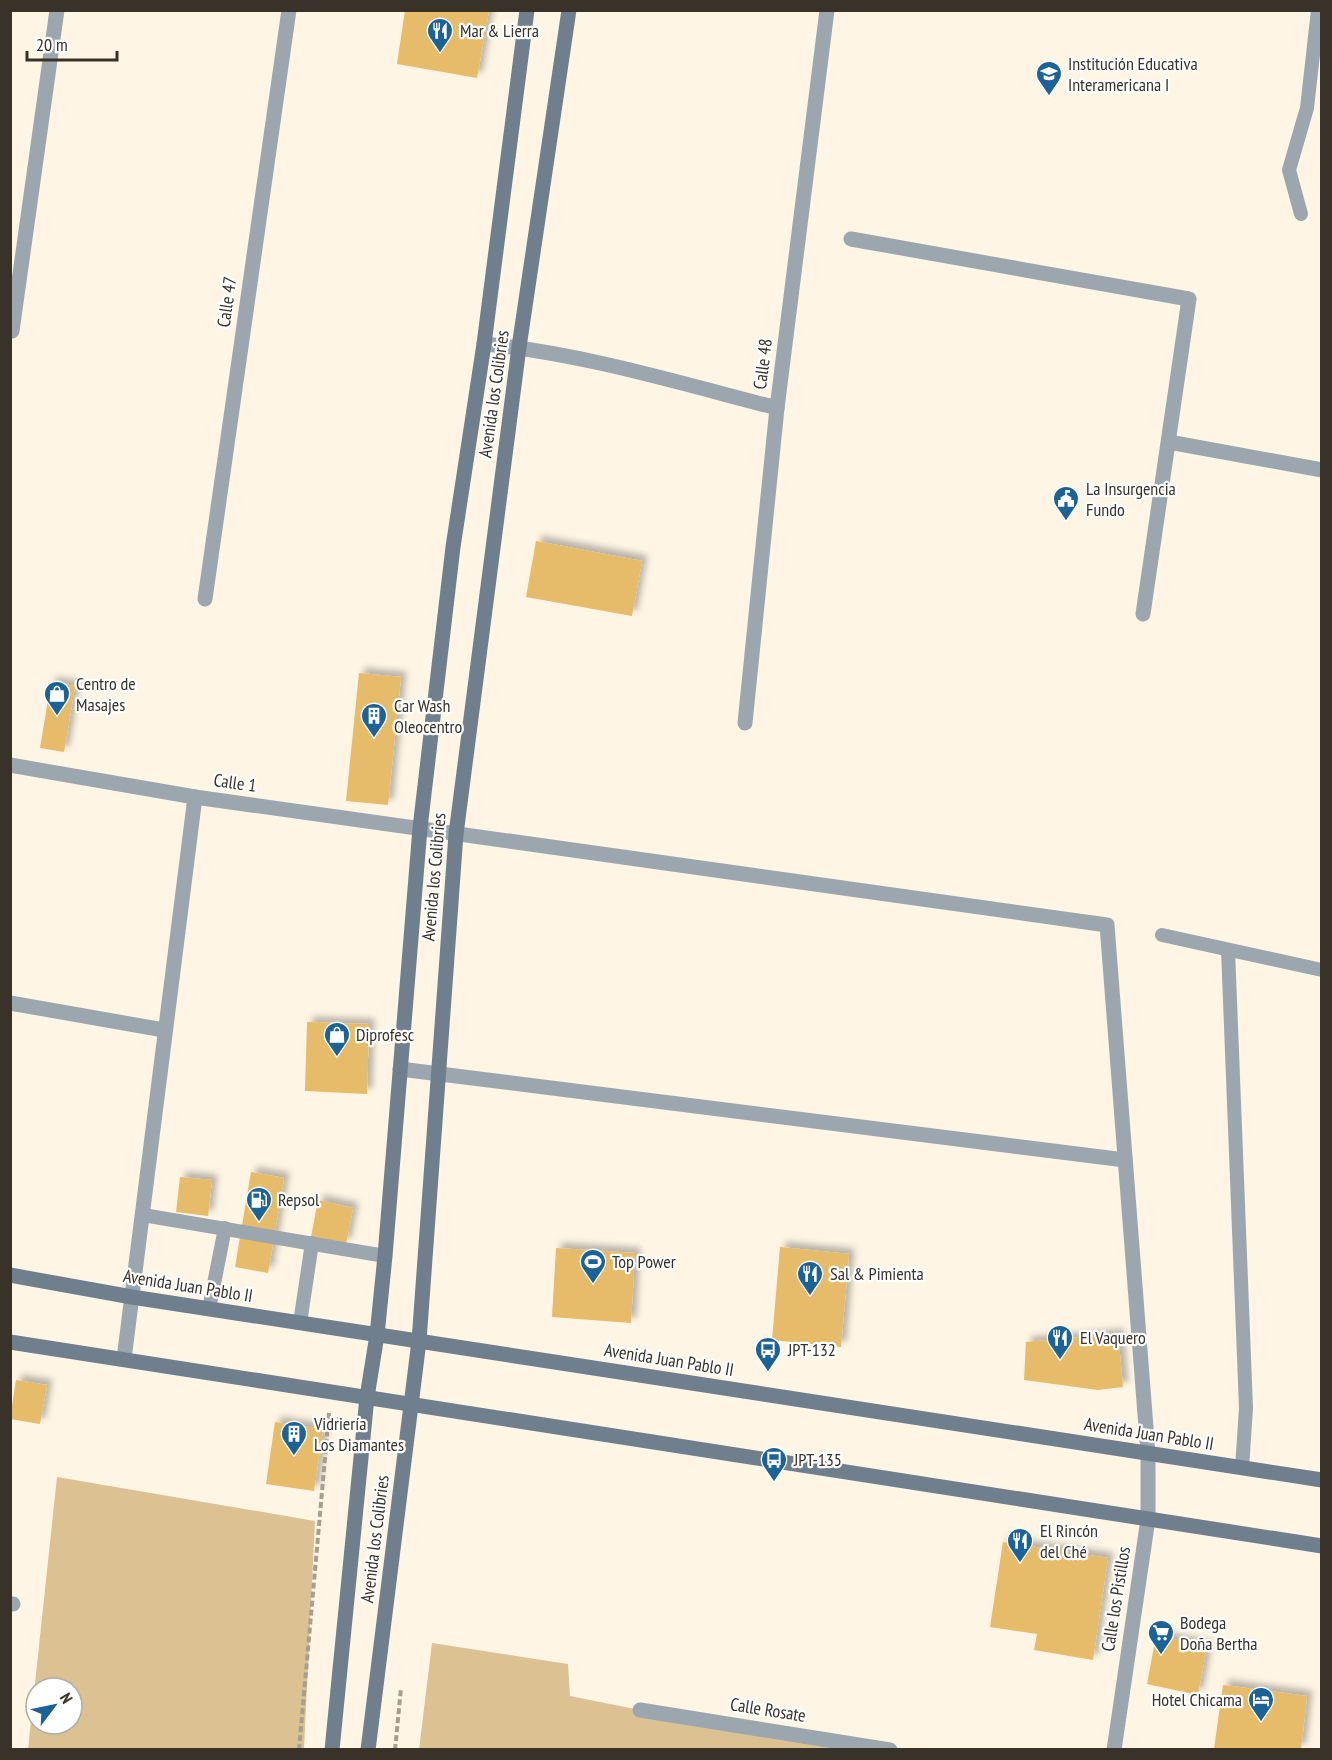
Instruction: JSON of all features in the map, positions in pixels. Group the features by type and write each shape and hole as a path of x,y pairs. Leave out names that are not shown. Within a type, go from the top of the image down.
{"street":[{"path":"12,331 18,235 57,10"},
{"name":"Calle 47","path":"205,599 289,10"},
{"name":"Avenida los Colibries","path":"332,1749 367,1397 377,1335 385,1256 420,828 453,547 484,344 527,10"},
{"name":"Avenida los Colibries","path":"368,1749 419,1341 456,834 519,347 569,10"},
{"name":"Calle 48","path":"745,723 777,408 827,10"},
{"path":"851,239 1190,299 1143,614"},
{"path":"484,344 519,347 627,370 777,408"},
{"path":"1169,442 1322,470"},
{"name":"Calle 1","path":"10,765 195,797 1107,925 1125,1160"},
{"path":"124,1359 195,797"},
{"path":"10,1003 164,1030"},
{"path":"400,1069 1125,1160"},
{"name":"Calle los Pistillos","path":"1114,1749 1148,1519 1148,1454 1125,1160"},
{"name":"Avenida Juan Pablo II","path":"10,1275 132,1297 1322,1480"},
{"path":"10,1342 1322,1546"},
{"name":"Calle Rosate","path":"640,1710 884,1749"}],"lane":[{"path":"1300,214 1289,170 1307,108 1318,10"},
{"path":"1162,935 1322,970"},
{"path":"1228,950 1246,1408 1242,1468"},
{"path":"143,1215 385,1256"},
{"path":"209,1309 225,1228"},
{"path":"300,1323 312,1243"}],"path":[{"path":"299,1749 331,1392"}],"shaded area":[{"path":"57,1477 315,1521 304,1749 28,1749 29,1736 84,1736 84,1676 36,1676"},
{"path":"432,1643 568,1664 570,1696 841,1750 419,1750"}],"building":[{"path":"405,10 489,10 477,78 397,64"},
{"path":"536,541 642,561 632,616 526,597"},
{"name":"Car Wash Oleocentro","path":"359,673 401,677 388,805 346,801"},
{"name":"Centro de Masajes","path":"51,682 75,686 64,752 40,748"},
{"name":"Diprofesc","path":"307,1022 369,1024 367,1094 305,1091"},
{"name":"Repsol","path":"251,1172 284,1178 268,1273 235,1267"},
{"path":"180,1177 212,1180 208,1216 176,1212"},
{"name":"Repsol","path":"318,1200 353,1208 346,1244 311,1237"},
{"name":"Sal & Pimienta","path":"780,1247 849,1254 841,1347 772,1340"},
{"name":"Top Power","path":"556,1248 635,1253 631,1323 552,1317"},
{"name":"El Vaquero","path":"1118,1334 1123,1387 1098,1390 1024,1380 1026,1342"},
{"path":"16,1380 47,1385 40,1424 10,1419"},
{"name":"Vidriería Los Diamantes","path":"275,1422 323,1429 314,1491 266,1484"},
{"path":"1003,1542 1108,1558 1093,1660 1034,1650 1037,1634 990,1627"},
{"path":"1156,1636 1207,1646 1198,1695 1147,1684"},
{"name":"Hotel Chicama","path":"1223,1685 1307,1696 1301,1749 1214,1749"}],"place":[{"name":"Mar & Lierra","path":"440,54"},
{"name":"Institución Educativa Interamericana I","path":"1049,97"},
{"name":"La Insurgencia Fundo","path":"1066,522"},
{"name":"Centro de Masajes","path":"57,717"},
{"name":"Car Wash Oleocentro","path":"374,739"},
{"name":"Diprofesc","path":"337,1058"},
{"name":"Repsol","path":"259,1223"},
{"name":"Top Power","path":"593,1285"},
{"name":"Sal & Pimienta","path":"810,1297"},
{"name":"El Vaquero","path":"1060,1361"},
{"name":"JPT-132","path":"768,1373"},
{"name":"Vidriería Los Diamantes","path":"294,1457"},
{"name":"JPT-135","path":"774,1483"},
{"name":"El Rincón del Ché","path":"1020,1564"},
{"name":"Bodega Doña Bertha","path":"1161,1656"},
{"name":"Hotel Chicama","path":"1261,1723"}]}
